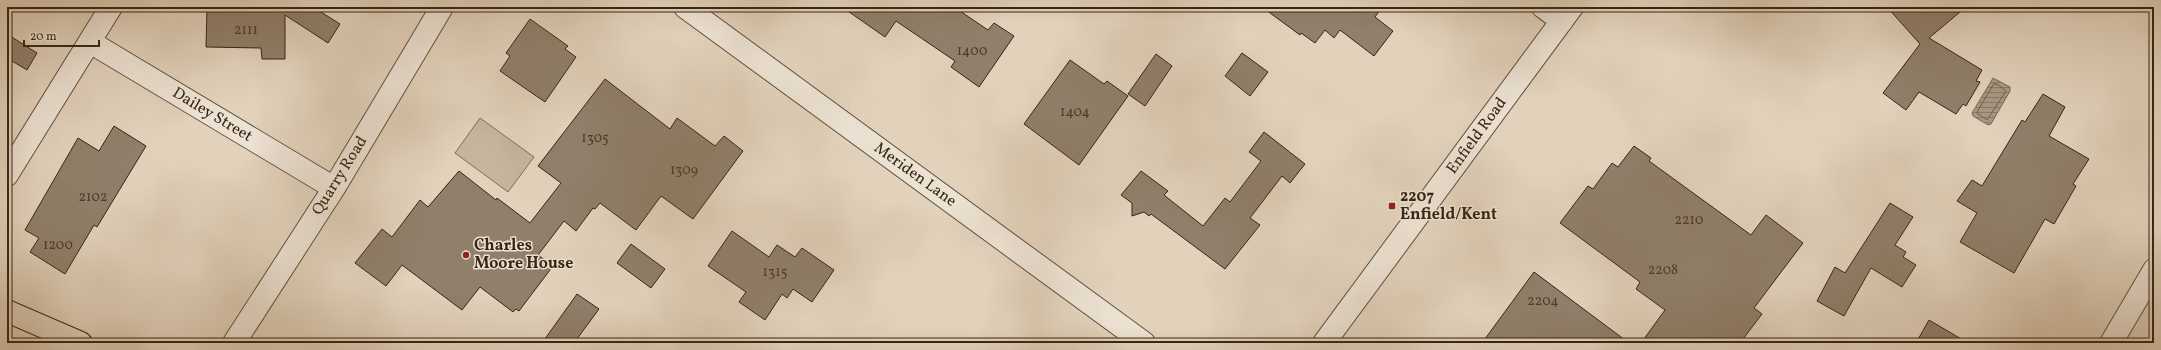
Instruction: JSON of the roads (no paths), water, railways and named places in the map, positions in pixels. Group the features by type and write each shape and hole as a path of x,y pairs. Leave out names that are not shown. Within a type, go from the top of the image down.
{"main road":[{"path":"7,311 81,343"}],"street":[{"path":"7,176 111,7"},
{"name":"Quarry Road","path":"234,343 334,188 442,7"},
{"name":"Meriden Lane","path":"685,7 1144,343"},
{"path":"1543,7 1567,14"},
{"name":"Enfield Road","path":"1324,343 1567,14"},
{"name":"Dailey Street","path":"90,42 334,188"},
{"path":"2111,343 2154,270"}],"water":[{"path":"1993,78 2010,87 2010,91 1991,124 1988,125 1973,116 1972,113"}],"place":[{"name":"2207 Enfield/Kent","path":"1392,206"},
{"name":"Charles Moore House","path":"466,255"}]}
